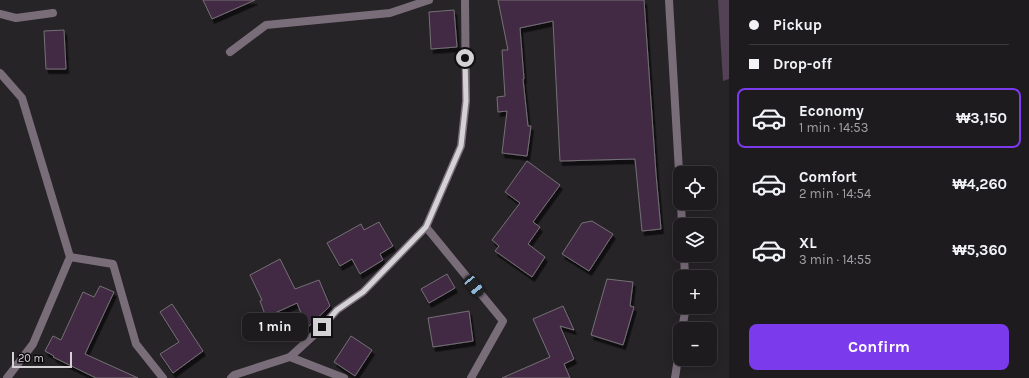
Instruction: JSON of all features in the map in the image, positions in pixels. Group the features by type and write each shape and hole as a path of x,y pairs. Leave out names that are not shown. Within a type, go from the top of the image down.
{"street":[{"path":"230,52 266,25 390,13 429,0"},
{"path":"231,378 234,375 290,357 314,335 337,310 363,292 426,227 461,146 466,101 465,0"},
{"path":"669,0 679,166"},
{"path":"0,14 16,18 53,12"},
{"path":"0,74 22,98 70,257 33,344 7,378"},
{"path":"426,227 503,321 471,378"},
{"path":"70,257 112,264 136,344 163,378"},
{"path":"290,357 344,378"},
{"path":"675,378 677,366"}],"shaded area":[{"path":"718,0 729,0 729,79 723,81"}],"building":[{"path":"203,0 255,0 212,19"},
{"path":"498,0 644,0 661,229 642,231 635,159 560,161 553,21 520,28 528,126 531,126 527,156 502,153 507,111 498,112 497,97 505,96 502,50 508,50"},
{"path":"454,10 457,47 431,49 429,12"},
{"path":"64,30 66,69 46,69 44,31"},
{"path":"527,161 560,185 533,222 540,227 528,244 545,257 532,277 495,251 499,246 492,240 520,203 505,192"},
{"path":"592,221 613,234 589,271 562,254 582,223"},
{"path":"379,222 393,246 380,254 383,260 360,274 352,259 340,266 327,243 361,224 364,230"},
{"path":"280,259 295,289 319,280 330,306 307,328 297,303 266,317 260,301 262,300 250,275"},
{"path":"447,274 455,288 429,303 421,289"},
{"path":"607,279 633,282 630,306 634,307 623,345 591,335"},
{"path":"100,286 114,292 85,354 138,378 96,378 53,357 54,356 45,351 53,336 61,340 83,292 94,297"},
{"path":"172,304 203,351 173,373 160,354 179,342 160,312"},
{"path":"563,306 574,330 560,326 574,359 564,364 570,378 502,378 550,357 533,319"},
{"path":"469,311 473,341 433,347 428,318"},
{"path":"351,336 372,350 355,376 334,362"}],"route":[{"path":"322,327 337,310 363,292 426,227 461,146 466,101 465,58"}]}
